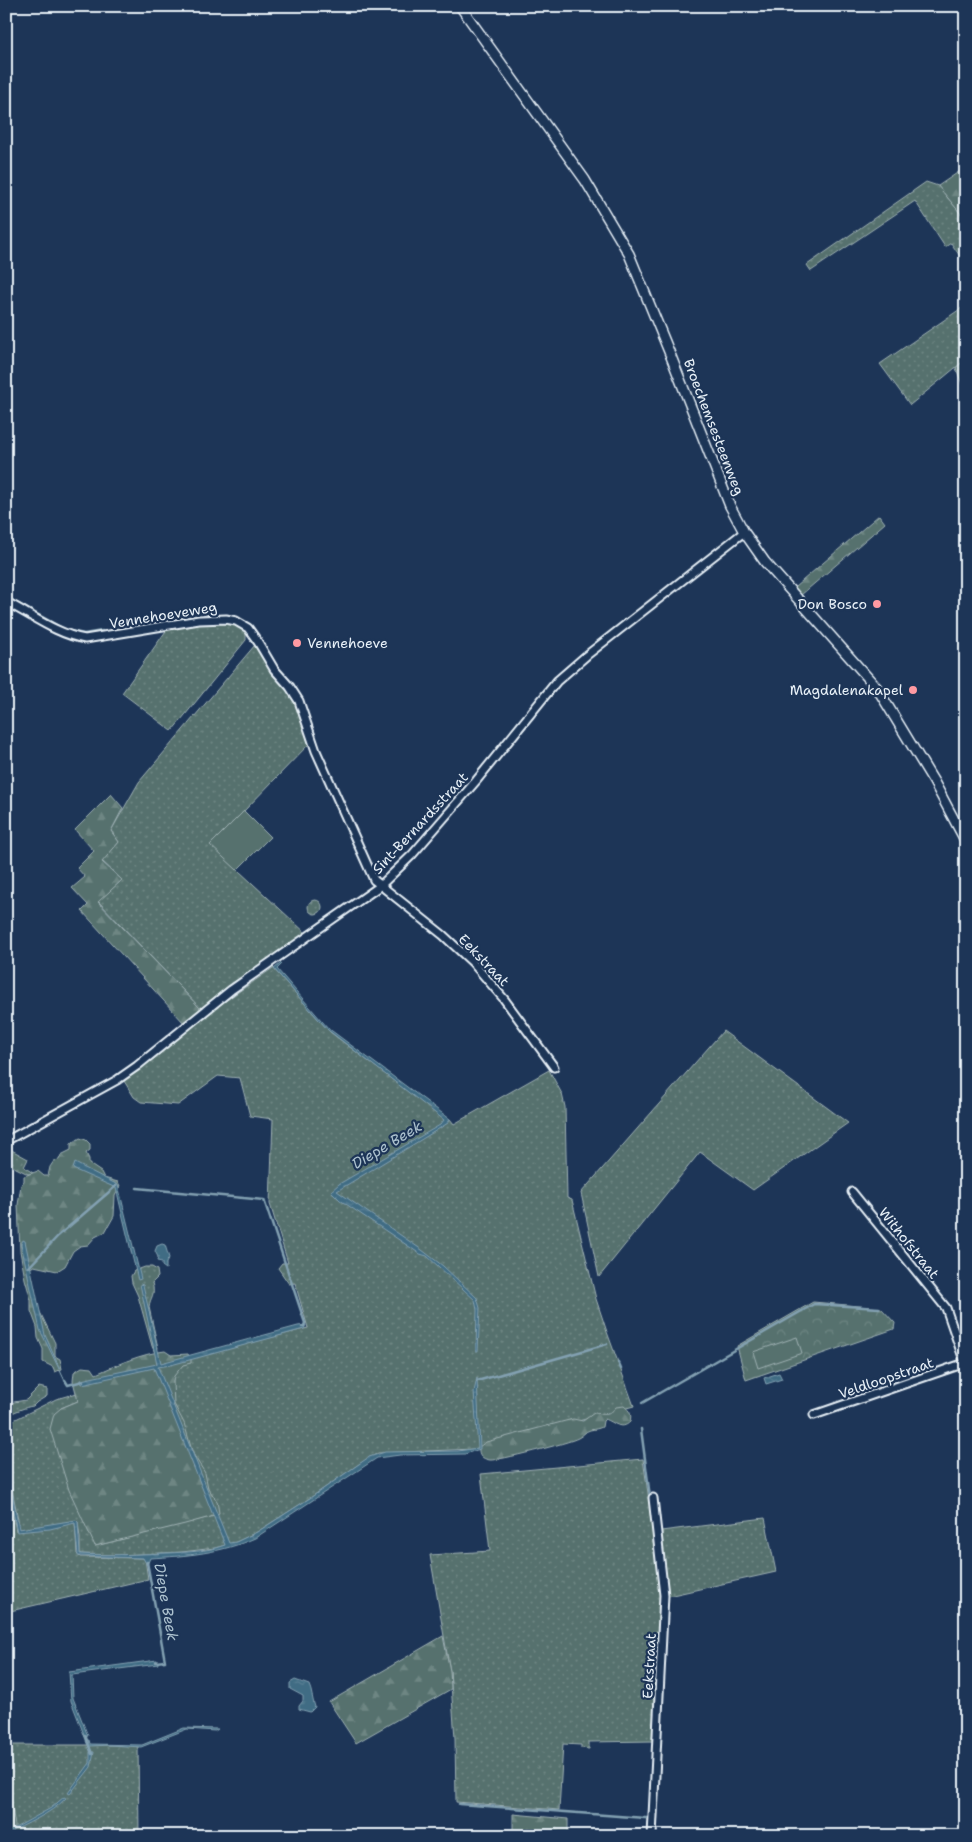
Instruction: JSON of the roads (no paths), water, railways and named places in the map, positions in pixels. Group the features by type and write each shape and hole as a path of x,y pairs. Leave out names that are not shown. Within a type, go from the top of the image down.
{"street":[{"name":"Broechemsesteenweg","path":"460,6 585,180 629,254 730,506 744,532 765,562 877,688 934,782 966,842"},
{"name":"Sint-Bernardsstraat","path":"6,1141 116,1080 137,1066 232,990 380,886 412,855 476,781 557,681 587,655 744,532"},
{"name":"Vennehoeveweg","path":"6,602 58,631 85,639 198,620 226,618 243,624 254,635 270,664 290,687 299,701 325,772 369,872 380,886"},
{"name":"Eekstraat","path":"380,886 442,935 472,962 504,998 554,1067"},
{"name":"Withofstraat","path":"852,1192 946,1308 965,1365"},
{"name":"Veldloopstraat","path":"814,1416 965,1365"},
{"name":"Eekstraat","path":"652,1836 664,1595 653,1498"}],"water":[{"path":"281,963 277,969 328,1028 450,1119 448,1123 337,1191 443,1266 477,1298 480,1308 478,1351 476,1351 477,1310 475,1300 427,1256 420,1254 340,1200 331,1191 339,1184 440,1125 444,1120 328,1030 274,969"},
{"path":"75,1163 118,1185 141,1279 138,1280 116,1188 73,1169"},
{"path":"23,1240 25,1241 45,1335 66,1383 40,1330 21,1244"},
{"path":"165,1245 169,1258 166,1263 166,1269 162,1266 162,1262 157,1261 158,1257 155,1251 157,1246"},
{"path":"140,1284 143,1285 161,1363 306,1325 304,1329 158,1367 229,1543 236,1542 257,1532 369,1457 385,1452 458,1451 478,1448 474,1392 477,1378 480,1449 465,1454 400,1455 377,1458 255,1538 204,1553 150,1558 147,1565 143,1558 78,1556 75,1523 50,1529 17,1532 6,1476 6,1460 19,1529 76,1520 78,1522 80,1554 124,1555 189,1552 225,1545 154,1368 82,1384 81,1380 157,1364"},
{"path":"779,1373 782,1379 766,1384 764,1378"},
{"path":"157,1660 158,1664 72,1675 73,1698 88,1736 85,1737 71,1701 69,1672"},
{"path":"295,1680 309,1685 315,1707 310,1712 299,1709 303,1696 290,1689 290,1683"},
{"path":"184,1728 218,1729 215,1731 187,1729 141,1747 90,1746 86,1741 89,1740 90,1744 142,1745"},
{"path":"90,1752 94,1752 91,1767 70,1794 68,1793 90,1763"},
{"path":"64,1797 66,1798 53,1809 6,1835 6,1833 51,1808"}],"waterway":[{"path":"6,597 66,630 84,634 102,631"},
{"path":"6,606 36,622"},
{"path":"51,631 63,637"},
{"path":"297,706 314,754"},
{"path":"316,759 342,817"},
{"path":"344,823 353,843"},
{"path":"381,891 418,919"},
{"path":"29,1267 58,1236 116,1186"},
{"path":"137,1188 264,1200 305,1323 302,1327"},
{"path":"642,1403 814,1304 879,1308"},
{"path":"477,1381 607,1344"},
{"path":"618,1362 621,1369"},
{"path":"65,1380 68,1385 83,1381"},
{"path":"641,1429 650,1497"},
{"name":"Diepe Beek","path":"147,1562 165,1661 156,1662"},
{"path":"653,1741 654,1733"},
{"name":"Diepe Beek","path":"85,1735 92,1754"},
{"path":"459,1804 645,1818 648,1818 651,1814"}],"place":[{"name":"Don Bosco","path":"877,604"},
{"name":"Vennehoeve","path":"297,643"},
{"name":"Magdalenakapel","path":"913,690"}]}
